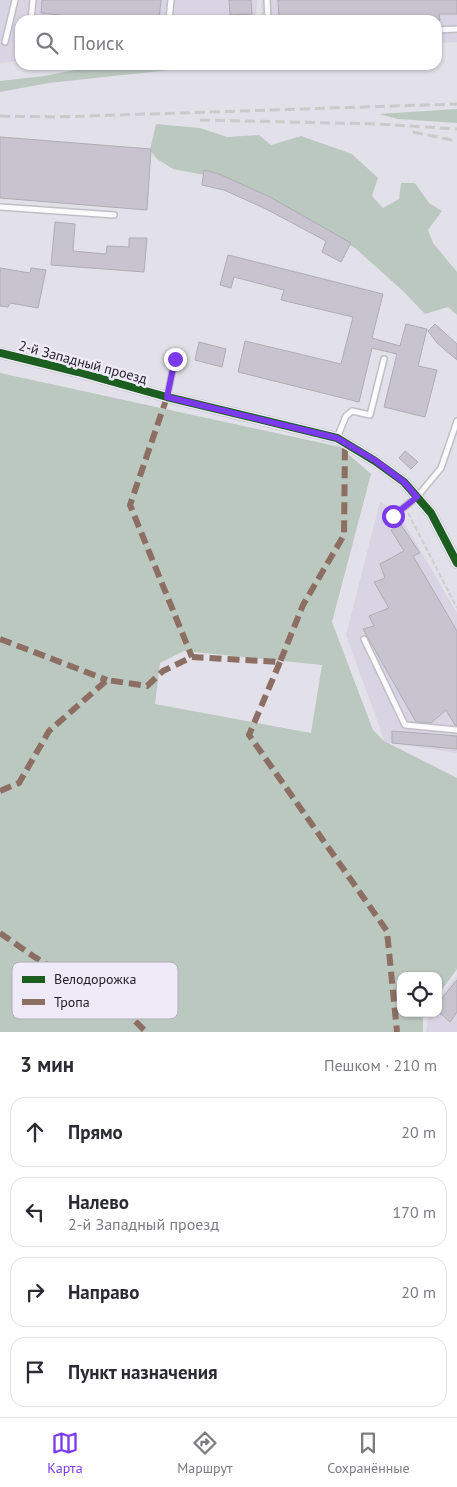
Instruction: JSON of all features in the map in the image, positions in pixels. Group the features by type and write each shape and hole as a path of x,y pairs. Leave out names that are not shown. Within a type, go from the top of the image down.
{"street":[{"name":"2-й Западный проезд","path":"0,353 167,397 337,438 383,466 404,482 431,513 457,563"}],"lane":[{"path":"4,42 15,0"},
{"path":"32,15 33,0"},
{"path":"170,15 171,0"},
{"path":"267,0 268,15"},
{"path":"442,30 457,29"},
{"path":"0,207 114,215"},
{"path":"167,397 175,359"},
{"path":"337,438 346,416 352,411 370,415 384,359"},
{"path":"393,516 417,497 441,468 457,420"},
{"path":"364,639 405,725 457,730"}],"path":[{"path":"404,507 457,608"}],"shaded area":[{"path":"0,0 257,0 256,15 15,15 15,62 0,63"},
{"path":"262,0 457,0 457,42 442,43 442,15 261,15"},
{"path":"76,70 170,70 49,83 0,92 0,81"},
{"path":"457,109 457,123 398,119 379,114"},
{"path":"156,124 200,128 227,137 259,135 271,145 301,136 352,154 378,178 372,196 383,208 399,199 401,183 415,183 429,203 442,211 428,230 433,243 457,272 457,315 448,307 425,314 403,291 355,248 324,230 215,177 173,169 157,159 150,150"},
{"path":"0,373 340,447 371,474 332,622 373,730 384,741 457,778 457,969 442,990 442,972 397,972 397,1017 423,1017 423,1032 0,1032","holes":["184,651 322,665 311,733 155,704 160,663"]},
{"path":"380,502 397,511 457,613 457,753 385,742 346,635"},
{"path":"457,976 457,1032 426,1032 428,1017 442,1017 442,995"}],"building":[{"path":"42,0 161,0 160,15 59,15 41,13"},
{"path":"229,0 251,0 252,14 230,15"},
{"path":"278,0 457,0 457,14 279,15"},
{"path":"0,137 151,149 147,210 0,198"},
{"path":"204,170 219,174 270,197 351,243 341,262 322,252 326,241 266,209 224,190 202,185"},
{"path":"55,222 75,224 73,251 106,254 107,246 129,247 129,238 147,238 144,272 51,265"},
{"path":"228,255 383,294 372,338 400,346 406,324 427,329 418,366 437,370 425,417 384,407 397,354 372,348 359,402 238,372 245,341 341,364 353,317 281,300 284,290 234,277 231,288 220,285"},
{"path":"0,268 30,273 31,268 46,270 38,308 10,303 8,307 0,306"},
{"path":"435,324 457,344 457,360 437,343 428,331"},
{"path":"199,342 226,349 222,367 195,360"},
{"path":"405,451 418,462 411,469 399,458"},
{"path":"401,525 420,553 413,556 457,631 457,726 446,710 431,723 416,722 363,629 374,626 369,616 389,608 374,582 385,578 380,564 404,551 391,530"},
{"path":"392,731 457,736 457,749 392,743"},
{"path":"457,980 457,1012 450,1022 442,1015 442,998"}],"railway":[{"path":"0,116 56,117 457,104"},
{"path":"200,120 378,124 457,129"},
{"path":"413,132 457,141"}],"marked path":[{"path":"167,397 130,505 192,657"},
{"path":"0,791 19,783 49,731 107,680 147,686 163,671 192,657 280,662 303,605 344,535 345,443"},
{"path":"0,639 107,680"},
{"path":"280,662 249,735 387,931 397,1032"},
{"path":"0,933 43,962"},
{"path":"133,1019 146,1032"}],"cycle path":[{"path":"0,353 167,397 337,438 375,461 404,482 431,513 457,563"}],"route":[{"path":"175,359 167,397 337,438 376,461 404,482 417,497 393,516"}]}
